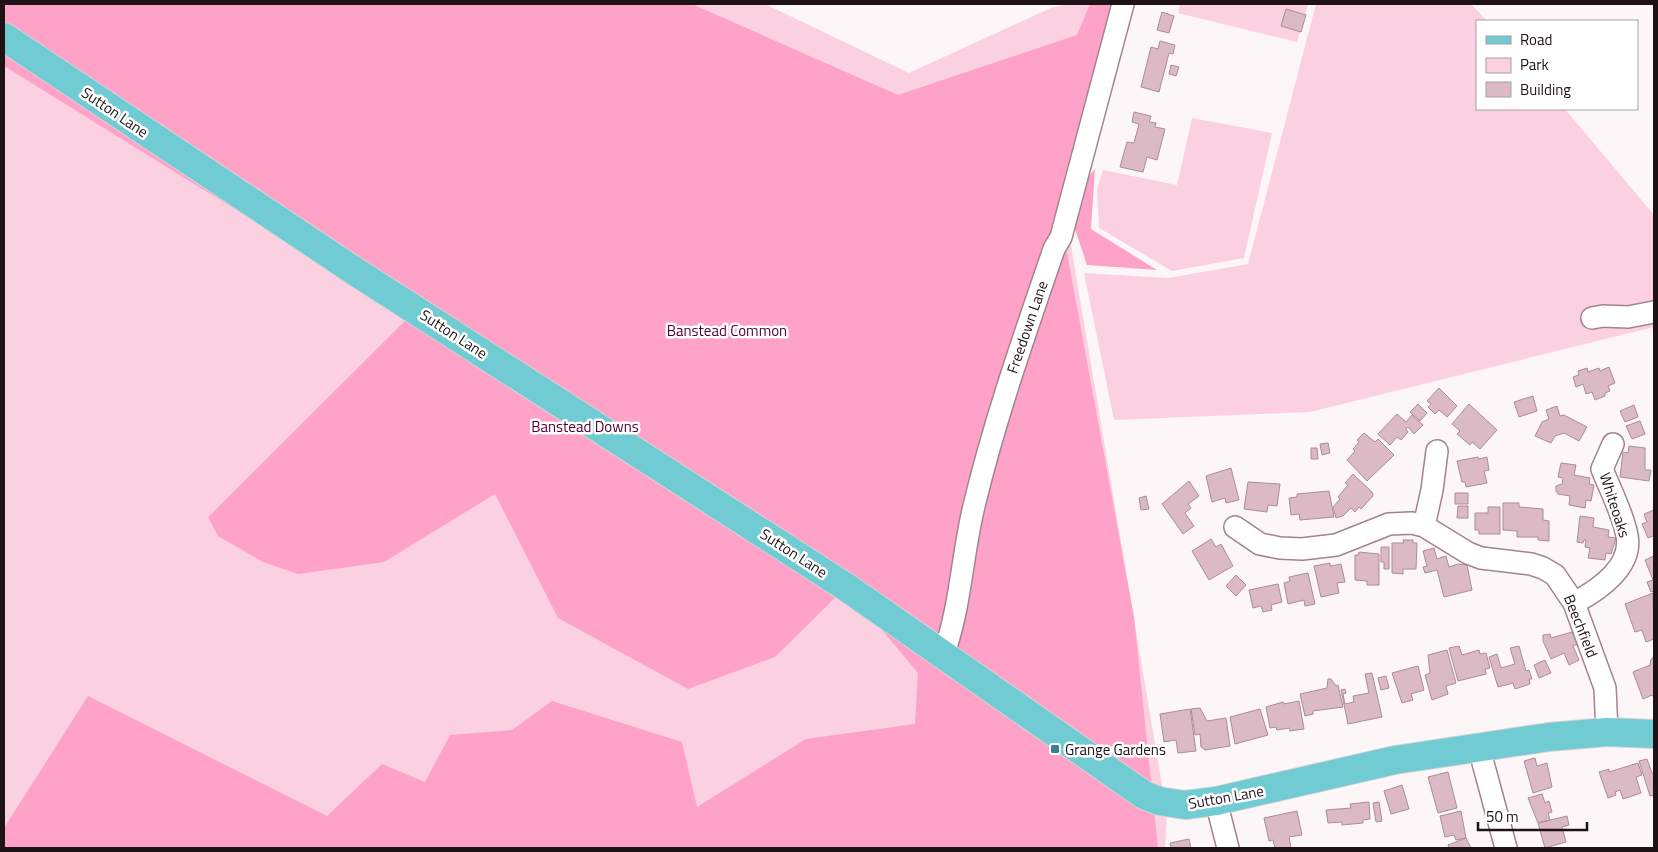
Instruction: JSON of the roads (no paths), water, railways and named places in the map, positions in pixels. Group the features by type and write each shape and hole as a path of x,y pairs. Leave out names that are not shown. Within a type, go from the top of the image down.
{"main road":[{"name":"Sutton Lane","path":"4,37 348,266 698,490 944,654 1144,795 1159,801 1185,805 1216,801 1395,760 1549,737 1607,732 1654,734"}],"street":[{"name":"Freedown Lane","path":"944,654 955,618 974,507 1000,410 1054,249 1061,237 1123,4"},
{"path":"1592,318 1603,316 1628,317 1654,312"},
{"name":"Whiteoaks","path":"1574,603 1600,589 1610,580 1624,557 1628,544 1627,531 1602,470 1613,444"},
{"path":"1424,526 1432,490 1437,451"},
{"name":"Beechfield","path":"1235,528 1260,544 1280,548 1302,548 1336,545 1389,524 1401,522 1424,526 1468,553 1481,558 1531,564 1556,575 1574,603 1605,688 1607,732"},
{"path":"1479,748 1506,848"},
{"path":"1216,801 1228,848"}],"place":[{"name":"Grange Gardens","path":"1055,749"}],"park label":[{"name":"Banstead Common","path":"727,330"},
{"name":"Banstead Downs","path":"585,426"}]}
